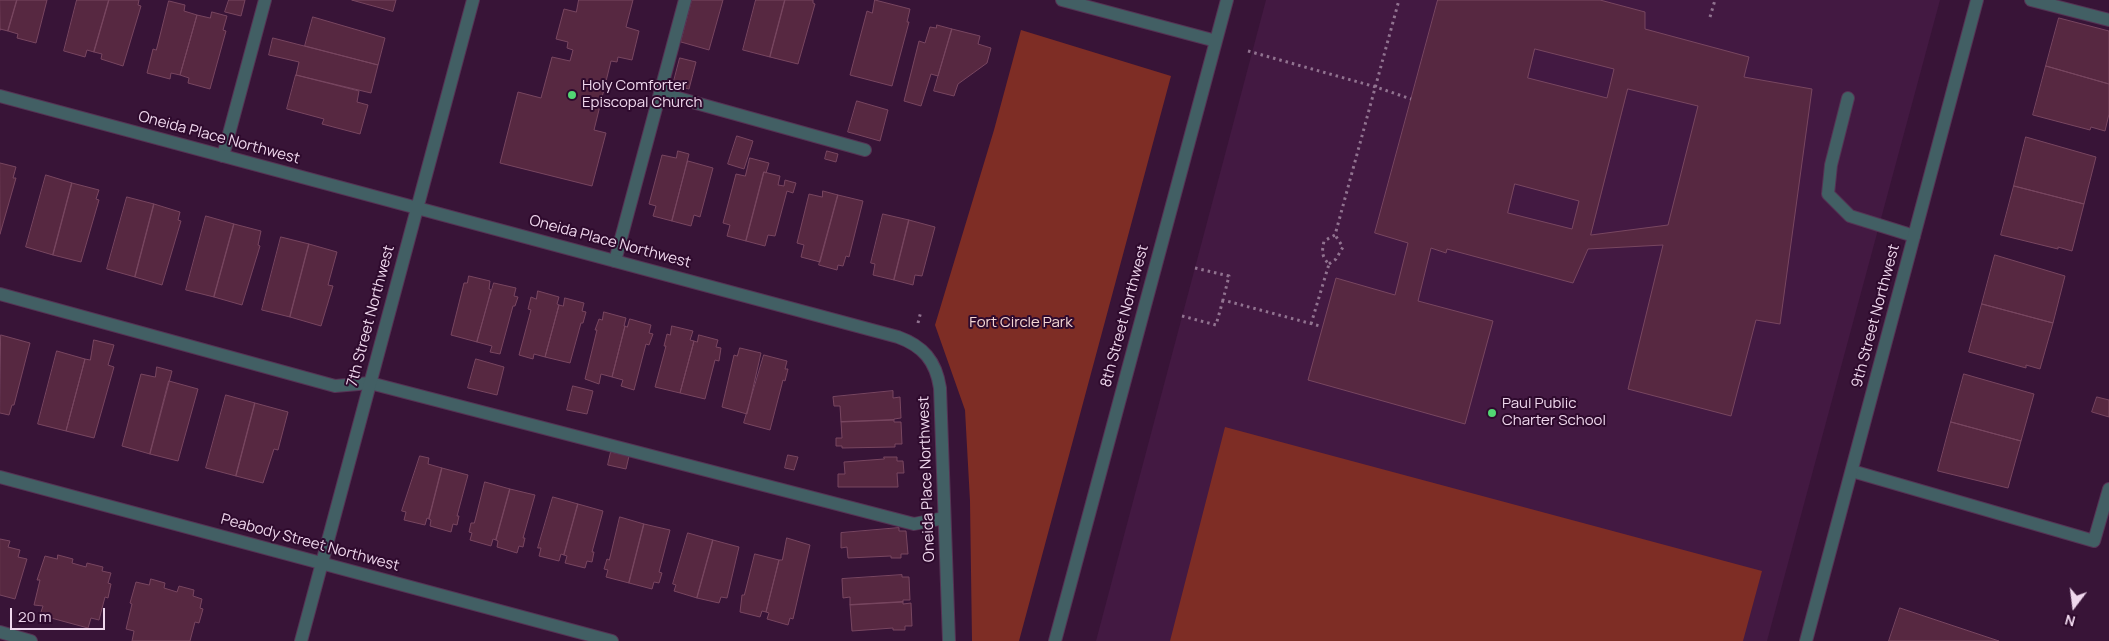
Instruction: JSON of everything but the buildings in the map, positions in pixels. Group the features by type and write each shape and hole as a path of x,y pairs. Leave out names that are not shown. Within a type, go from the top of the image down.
{"street":[{"path":"223,156 265,0"},
{"name":"7th Street Northwest","path":"302,641 473,0"},
{"path":"615,261 685,0"},
{"path":"1062,0 1216,41"},
{"name":"8th Street Northwest","path":"1055,641 1227,0"},
{"name":"9th Street Northwest","path":"1806,641 1976,0"},
{"path":"2031,0 2109,20"},
{"path":"660,93 865,150"},
{"name":"Oneida Place Northwest","path":"0,96 898,336 912,342 923,350 932,361 938,373 940,388 949,641"},
{"path":"1848,98 1831,165 1828,194 1850,216 1914,236"},
{"path":"0,294 335,386 370,383 914,524 944,518"},
{"path":"1852,471 2094,541 2109,489"},
{"name":"Peabody Street Northwest","path":"0,476 612,641"},
{"path":"0,632 31,641"}],"path":[{"path":"1329,264 1324,259 1322,251 1324,241 1335,235 1399,0"},
{"path":"1710,18 1715,0"},
{"path":"1248,51 1376,87 1411,99"},
{"path":"1311,324 1329,264 1336,260 1344,247 1335,235"},
{"path":"1182,316 1216,325 1223,300 1229,276 1195,268"},
{"path":"1223,300 1320,326"}],"shaded area":[{"name":"Paul Public Charter School","path":"1266,0 1940,0 1767,641 1096,641"}],"green space":[{"name":"Fort Circle Park","path":"1021,30 1171,76 1019,641 972,641 970,501 965,410 935,325 994,130"},
{"path":"1225,427 1762,571 1743,641 1170,641"}],"place":[{"name":"Holy Comforter Episcopal Church","path":"572,95"},
{"name":"Paul Public Charter School","path":"1492,413"}]}
